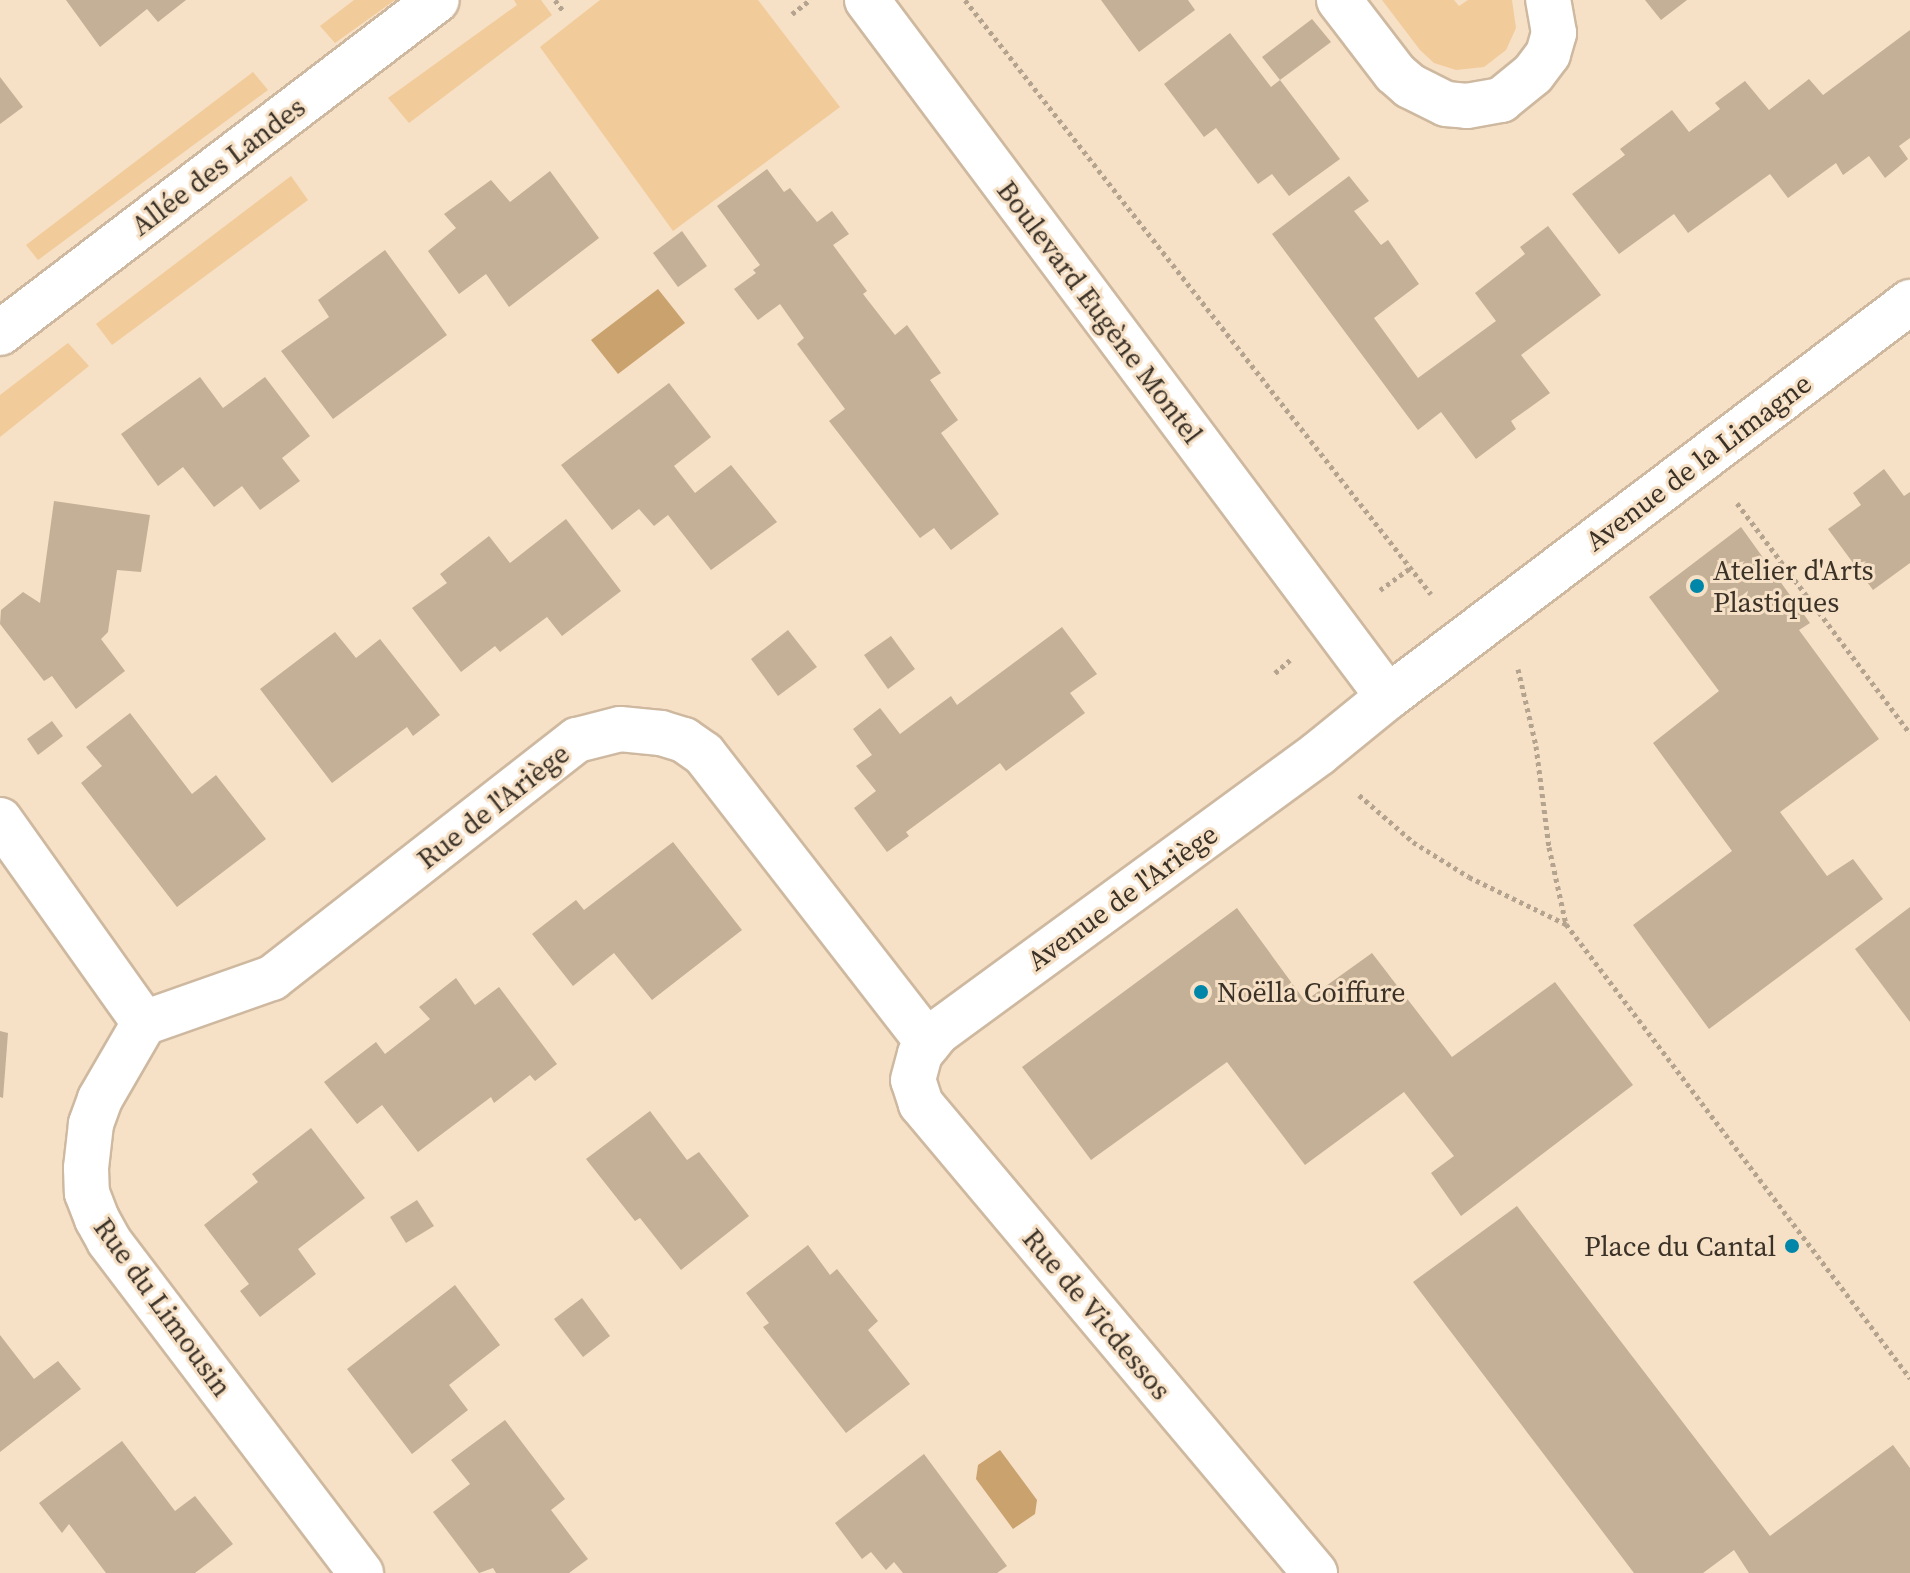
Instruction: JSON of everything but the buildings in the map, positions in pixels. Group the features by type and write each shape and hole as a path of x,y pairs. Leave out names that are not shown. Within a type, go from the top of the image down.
{"street":[{"name":"Allée des Landes","path":"0,333 437,0"},
{"name":"Boulevard Eugène Montel","path":"867,0 1388,697"},
{"path":"1339,0 1395,73 1410,86 1446,104 1467,106 1501,100 1533,74 1548,54 1554,33 1548,0"},
{"name":"Avenue de la Limagne","path":"1488,622 1910,302"},
{"path":"1319,753 1488,622"},
{"name":"Rue de l'Ariège","path":"144,1023 272,978 577,740 620,729 661,733 684,740 704,754 928,1043"},
{"name":"Avenue de l'Ariège","path":"928,1043 1319,753"},
{"path":"0,820 144,1023"},
{"name":"Rue du Limousin","path":"144,1023 100,1099 91,1124 86,1168 87,1193 97,1219 109,1241 361,1573"},
{"name":"Rue de Vicdessos","path":"928,1043 920,1054 913,1080 921,1104 1315,1573"}],"path":[{"path":"555,0 564,12"},
{"path":"792,14 810,0"},
{"path":"965,0 1444,610 1488,622 1519,671 1536,746 1549,847 1566,924 1910,1378"},
{"path":"1702,458 1910,733"},
{"path":"1319,753 1371,808 1413,842 1469,877 1566,924"}],"shaded area":[{"path":"354,0 395,0 335,43 320,26"},
{"path":"514,0 541,0 552,15 409,123 388,98 517,5"},
{"path":"600,0 758,0 840,107 673,231 540,47"},
{"path":"1382,0 1454,0 1459,6 1468,0 1512,0 1516,28 1506,50 1484,67 1456,70 1434,63 1420,50"},
{"path":"253,72 268,90 38,260 26,245"},
{"path":"291,176 308,200 112,345 96,324"},
{"path":"658,289 685,323 618,374 591,340"},
{"path":"68,343 89,366 0,437 0,395"},
{"path":"1000,1450 1037,1500 1035,1514 1013,1529 976,1479 978,1465"}],"place":[{"name":"Atelier d'Arts Plastiques","path":"1697,586"},
{"name":"Noëlla Coiffure","path":"1201,992"},
{"name":"Place du Cantal","path":"1792,1246"}]}
